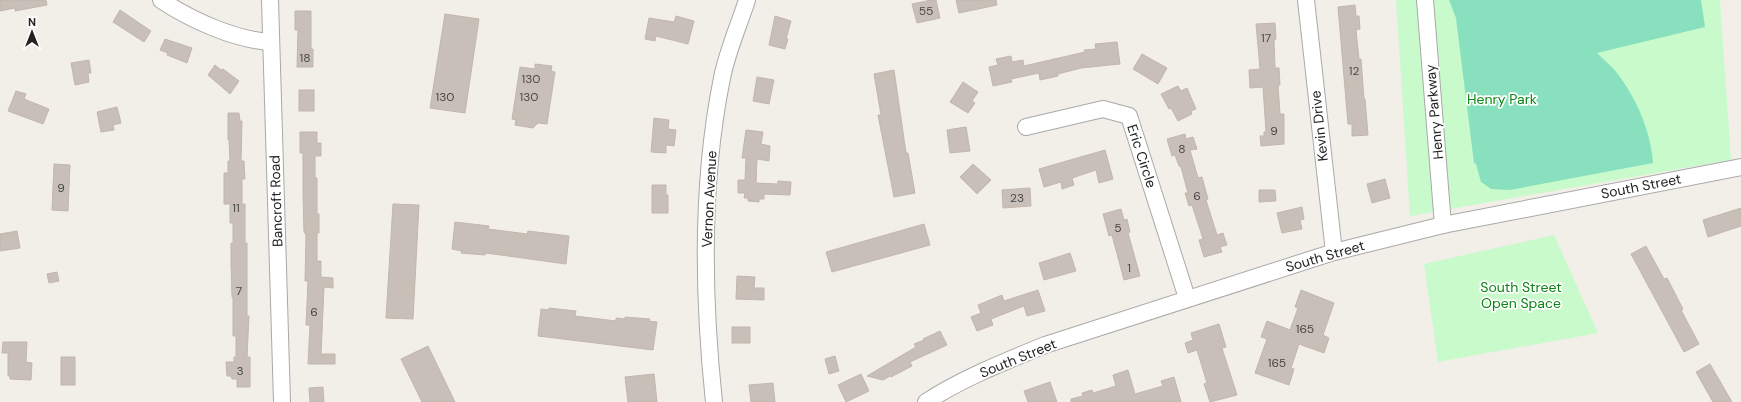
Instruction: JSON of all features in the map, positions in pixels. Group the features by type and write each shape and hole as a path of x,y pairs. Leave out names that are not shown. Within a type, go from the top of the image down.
{"street":[{"path":"162,0 180,13 225,31 258,41 271,42"},
{"name":"Bancroft Road","path":"270,0 282,402"},
{"name":"Vernon Avenue","path":"714,402 708,343 706,260 709,173 722,77 747,0"},
{"name":"Kevin Drive","path":"1306,0 1334,252"},
{"name":"Henry Parkway","path":"1425,0 1443,225"},
{"name":"Eric Circle","path":"1026,127 1103,109 1129,116 1187,298"},
{"name":"South Street","path":"926,402 962,381 1000,363 1045,345 1187,298 1334,252 1443,225 1741,167"}],"green space":[{"name":"Henry Park","path":"1396,0 1720,0 1731,160 1410,216"},
{"path":"1449,0 1701,0 1705,27 1597,53 1618,74 1638,107 1650,140 1653,163 1510,190 1491,189 1481,182 1476,164 1474,163 1456,18"},
{"name":"South Street Open Space","path":"1554,235 1598,333 1438,362 1424,264"}],"building":[{"path":"0,0 46,0 47,5 15,11 15,8 0,11"},
{"path":"936,0 940,18 917,23 912,4"},
{"path":"956,0 996,0 997,5 959,13"},
{"path":"1355,5 1356,16 1359,16 1360,29 1356,30 1359,59 1361,59 1368,135 1352,136 1352,124 1348,124 1338,7"},
{"path":"120,10 151,31 144,42 113,22"},
{"path":"295,11 311,11 311,49 313,49 313,67 297,67 298,30 295,30"},
{"path":"445,14 479,19 465,113 430,108"},
{"path":"676,16 694,21 688,44 656,36 655,41 645,39 649,18 674,22"},
{"path":"775,16 791,21 785,49 769,45"},
{"path":"1275,23 1275,68 1279,68 1280,85 1278,85 1280,114 1284,114 1284,144 1261,146 1260,136 1264,136 1264,132 1266,132 1263,87 1250,88 1249,70 1260,69 1256,24"},
{"path":"165,39 192,48 187,63 167,55 168,53 160,50"},
{"path":"1117,42 1120,64 1081,68 1058,74 1058,76 1040,80 1039,73 1011,79 1012,82 993,86 989,67 998,65 996,59 1011,56 1012,62 1023,60 1024,66 1085,52 1084,50 1096,49 1095,44"},
{"path":"1142,54 1167,68 1158,84 1133,69"},
{"path":"89,60 91,73 88,73 89,82 75,85 71,63"},
{"path":"535,64 552,66 551,71 555,72 547,124 538,123 533,128 515,125 516,120 512,119 520,67 535,69"},
{"path":"215,65 239,81 230,94 208,75"},
{"path":"894,70 906,153 908,153 915,193 894,197 878,115 881,115 874,74"},
{"path":"757,77 774,80 769,104 753,101"},
{"path":"963,82 978,92 972,101 975,103 968,113 950,102"},
{"path":"1178,86 1181,91 1187,88 1196,109 1191,111 1192,114 1178,121 1171,108 1169,109 1161,94"},
{"path":"299,90 314,90 314,111 299,111"},
{"path":"16,91 26,94 24,99 49,109 43,124 8,111"},
{"path":"117,107 121,123 113,125 114,130 101,132 97,112"},
{"path":"228,113 239,113 240,121 242,121 241,161 244,161 245,179 242,179 242,204 245,204 245,243 247,243 247,316 249,316 247,357 250,357 250,387 237,387 237,379 232,379 231,376 227,376 226,362 234,362 234,357 236,357 236,336 233,336 231,264 233,223 230,223 230,204 224,204 224,173 228,173 228,161 230,161"},
{"path":"654,118 669,120 668,129 676,130 674,146 666,145 666,153 651,152"},
{"path":"966,127 970,151 950,153 947,130"},
{"path":"746,130 763,132 761,144 770,146 769,161 757,159 756,183 778,184 778,181 791,182 790,195 764,194 764,199 759,199 759,202 748,201 748,198 744,198 745,193 738,193 738,180 745,180 746,158 742,158"},
{"path":"300,132 317,132 317,143 321,143 321,156 315,156 315,178 317,178 317,214 319,214 317,261 321,261 321,277 333,278 333,288 324,287 321,354 335,354 335,364 308,364 310,325 306,325 308,281 305,281 306,235 304,232 303,153 300,153"},
{"path":"1185,134 1186,139 1193,137 1197,149 1190,150 1198,178 1202,177 1208,199 1206,200 1217,235 1223,233 1227,245 1220,247 1222,252 1204,257 1199,240 1203,239 1192,205 1189,206 1185,193 1188,193 1181,167 1179,166 1175,155 1172,156 1167,139"},
{"path":"1105,150 1113,179 1099,183 1096,170 1072,178 1074,185 1062,189 1061,182 1044,187 1039,169"},
{"path":"54,164 70,165 68,211 52,210"},
{"path":"973,164 991,180 977,194 960,177"},
{"path":"1385,179 1390,198 1372,203 1367,184"},
{"path":"652,185 666,185 666,195 668,195 668,213 652,213"},
{"path":"1030,188 1031,206 1003,208 1002,190"},
{"path":"1259,190 1275,190 1276,201 1259,202"},
{"path":"393,204 419,205 413,319 386,318"},
{"path":"1302,207 1304,219 1300,220 1302,229 1282,233 1277,213"},
{"path":"1741,208 1741,226 1708,237 1703,220"},
{"path":"1121,209 1124,220 1127,219 1130,232 1128,233 1140,276 1124,280 1112,235 1109,236 1103,214"},
{"path":"455,222 489,226 488,229 527,234 528,231 569,236 566,264 486,253 485,255 461,253 462,251 452,249"},
{"path":"924,224 930,245 832,272 826,252"},
{"path":"17,231 20,248 0,251 0,234"},
{"path":"1646,246 1664,279 1667,278 1683,309 1681,310 1699,344 1684,352 1631,254"},
{"path":"1070,253 1076,271 1044,280 1039,263"},
{"path":"57,272 59,281 49,283 47,274"},
{"path":"737,276 755,277 754,288 764,288 764,300 736,299"},
{"path":"1038,290 1045,311 1027,316 1024,306 991,319 993,325 977,331 971,317 981,313 978,305 1002,295 1004,301"},
{"path":"1301,290 1334,303 1323,335 1329,338 1324,353 1299,344 1291,368 1294,369 1289,385 1255,373 1267,339 1261,337 1267,321 1290,330 1298,308 1295,307"},
{"path":"549,308 576,311 575,316 616,321 616,318 625,319 625,317 650,319 649,321 657,322 653,350 538,336 541,309 549,310"},
{"path":"1219,324 1226,347 1222,348 1237,395 1210,402 1204,384 1207,383 1197,350 1188,353 1185,343 1193,340 1191,333"},
{"path":"732,327 750,327 750,343 732,343"},
{"path":"940,331 947,345 910,362 912,366 891,377 890,376 883,380 867,376 916,347 914,344"},
{"path":"3,342 27,342 26,362 32,363 31,380 10,379 10,376 8,376 8,353 2,353"},
{"path":"428,346 455,402 422,402 401,359"},
{"path":"835,356 839,371 829,374 825,359"},
{"path":"61,357 75,357 75,385 61,385"},
{"path":"1710,364 1732,402 1713,402 1696,372"},
{"path":"1128,370 1135,394 1163,386 1161,381 1174,377 1181,402 1071,402 1071,399 1083,396 1082,393 1092,390 1093,393 1116,386 1113,375"},
{"path":"654,374 657,402 628,402 625,377"},
{"path":"861,374 869,391 846,402 838,385"},
{"path":"1050,382 1057,402 1028,402 1024,391"},
{"path":"773,383 775,402 751,402 749,385"},
{"path":"323,387 324,402 310,402 309,388"}]}
